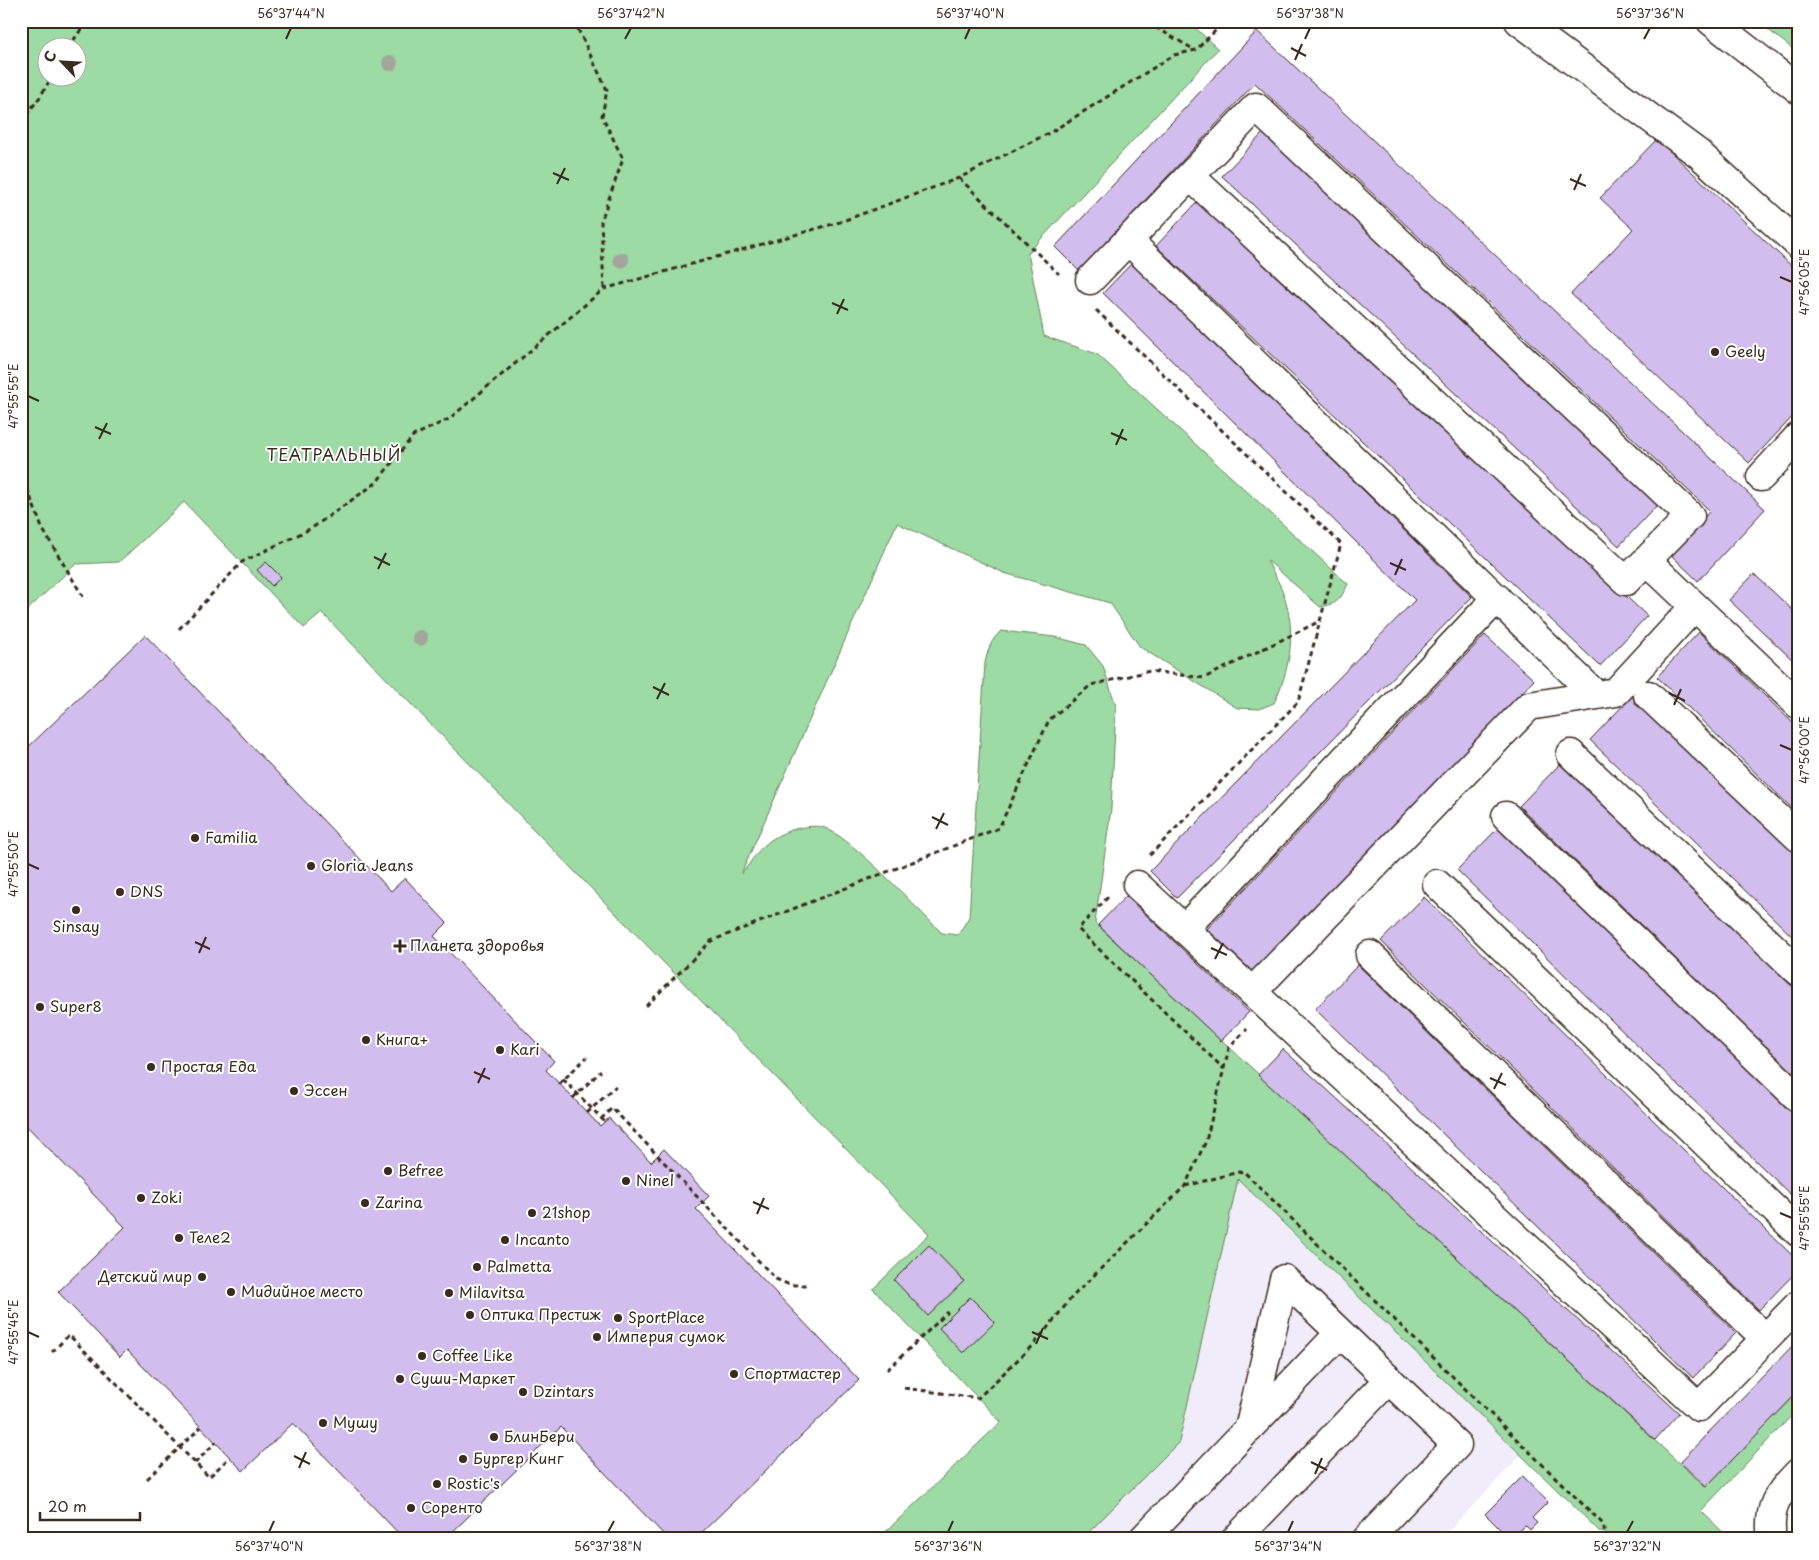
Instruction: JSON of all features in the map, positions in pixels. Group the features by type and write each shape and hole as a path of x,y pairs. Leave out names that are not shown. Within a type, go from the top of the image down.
{"main road":[{"path":"1519,21 1699,154 1798,244"},
{"path":"1711,21 1798,89"},
{"path":"1090,280 1256,107 1690,516 1626,581 1190,176"},
{"path":"1128,240 1596,695"},
{"path":"1761,476 1798,437"},
{"path":"1647,561 1798,704"},
{"path":"1184,929 1497,598"},
{"path":"1260,1000 1530,706 1616,692 1694,606"},
{"path":"1648,695 1798,837"},
{"path":"1571,754 1798,972"},
{"path":"1506,816 1798,1098"},
{"path":"1437,884 1798,1232"},
{"path":"1124,889 1184,929 1699,1407 1798,1305"},
{"path":"1370,954 1766,1338"},
{"path":"1248,1429 1284,1279 1457,1445 1367,1539"},
{"path":"1144,1539 1340,1333"},
{"path":"1236,1539 1388,1379"},
{"path":"1772,1539 1771,1518 1774,1504 1780,1492 1798,1472"}],"path":[{"path":"75,38 87,21"},
{"path":"574,21 607,90 602,116 623,159 601,221 604,290"},
{"path":"1149,21 1155,27 1196,50"},
{"path":"179,629 242,562 312,528 376,483 413,436 449,419 604,290 840,222 959,178 1051,132 1174,55 1196,50 1225,21"},
{"path":"21,122 45,88"},
{"path":"959,178 1060,275"},
{"path":"1096,309 1341,544 1298,702 1146,858"},
{"path":"21,472 42,528 85,600"},
{"path":"21,493 25,482"},
{"path":"646,1006 711,941 999,828 1049,720 1091,685 1150,671 1204,678 1320,620"},
{"path":"1124,889 1078,929 1224,1070"},
{"path":"904,1388 978,1398 1036,1342 1073,1296 1185,1186 1206,1141 1229,1048 1260,1000"},
{"path":"559,1084 588,1057"},
{"path":"573,1098 601,1071"},
{"path":"563,1080 605,1122"},
{"path":"587,1113 616,1086"},
{"path":"601,1119 612,1108 776,1279 790,1285 806,1285"},
{"path":"1185,1186 1243,1171 1603,1524 1606,1539"},
{"path":"887,1370 948,1312"},
{"path":"52,1352 69,1335 209,1478 230,1457"},
{"path":"147,1479 201,1427"},
{"path":"194,1463 216,1442"}],"shaded area":[{"path":"1238,1178 1521,1455 1441,1539 1082,1539 1179,1442"}],"green space":[{"path":"21,21 1188,21 1218,49 1028,253 1044,336 1097,354 1348,584 1335,603 1320,607 1267,560 1283,591 1289,615 1291,641 1287,666 1274,703 1259,709 1237,708 1140,647 1110,603 1004,573 897,523 741,874 764,846 779,835 804,827 822,827 849,843 866,858 942,933 958,935 969,917 985,663 990,645 1001,631 1055,637 1086,645 1103,666 1116,706 1111,809 1095,923 1705,1487 1798,1392 1798,1409 1701,1511 1730,1539 1628,1539 1600,1532 1238,1179 1179,1442 1082,1539 878,1539 1001,1422 873,1289 929,1234 322,613 304,628 184,502 119,562 76,564 21,616"},
{"path":"1757,21 1786,21 1798,30 1798,53"}],"building":[{"path":"1257,31 1765,509 1698,581 1670,554 1710,511 1255,83 1079,271 1055,247"},
{"path":"1265,131 1661,501 1619,546 1222,176"},
{"name":"Geely","path":"1657,139 1798,272 1798,411 1749,463 1571,294 1633,229 1600,198"},
{"path":"1203,196 1647,616 1600,666 1156,246"},
{"path":"1132,263 1472,597 1177,898 1150,871 1415,600 1103,293"},
{"path":"266,562 281,577 272,586 257,570"},
{"path":"1754,574 1798,615 1798,665 1729,600"},
{"path":"1699,632 1798,728 1798,814 1657,677"},
{"name":"Эссен","path":"145,635 391,891 405,878 447,923 434,936 554,1061 546,1070 600,1126 609,1118 651,1162 664,1149 709,1196 696,1209 859,1380 695,1539 668,1539 561,1427 445,1539 404,1539 293,1423 243,1471 127,1350 120,1357 58,1292 125,1227 21,1120 21,754"},
{"path":"1485,635 1534,680 1255,974 1207,929"},
{"path":"1633,695 1798,856 1798,942 1590,740"},
{"path":"1562,762 1798,992 1798,1078 1519,806"},
{"path":"1500,826 1798,1116 1798,1202 1457,870"},
{"path":"1126,896 1249,1012 1221,1041 1098,925"},
{"path":"1424,897 1798,1261 1798,1270 1759,1310 1381,941"},
{"path":"1358,965 1736,1333 1693,1378 1315,1009"},
{"path":"1283,1049 1679,1413 1655,1440 1258,1075"},
{"path":"929,1245 964,1281 928,1316 894,1280"},
{"path":"970,1297 995,1322 963,1353 939,1328"},
{"path":"1798,1340 1798,1392 1706,1487 1680,1462"},
{"path":"1523,1476 1548,1502 1532,1518 1537,1523 1530,1530 1525,1525 1510,1539 1485,1514"}],"place":[{"name":"Geely","path":"1715,352"},
{"name":"Familia","path":"195,838"},
{"name":"Gloria Jeans","path":"311,866"},
{"name":"DNS","path":"120,892"},
{"name":"Sinsay","path":"76,910"},
{"name":"Планета здоровья","path":"400,946"},
{"name":"Super8","path":"40,1007"},
{"name":"Книга+","path":"366,1040"},
{"name":"Kari","path":"500,1050"},
{"name":"Простая Еда","path":"151,1067"},
{"name":"Эссен","path":"294,1091"},
{"name":"Befree","path":"388,1171"},
{"name":"Ninel","path":"626,1181"},
{"name":"Zoki","path":"141,1198"},
{"name":"Zarina","path":"365,1203"},
{"name":"21shop","path":"532,1213"},
{"name":"Теле2","path":"179,1238"},
{"name":"Incanto","path":"505,1240"},
{"name":"Palmetta","path":"477,1267"},
{"name":"Детский мир","path":"202,1277"},
{"name":"Мидийное место","path":"231,1292"},
{"name":"Milavitsa","path":"449,1293"},
{"name":"Оптика Престиж","path":"470,1315"},
{"name":"SportPlace","path":"618,1318"},
{"name":"Империя сумок","path":"597,1337"},
{"name":"Coffee Like","path":"422,1356"},
{"name":"Спортмастер","path":"734,1374"},
{"name":"Суши-Маркет","path":"400,1379"},
{"name":"Dzintars","path":"523,1392"},
{"name":"Мушу","path":"323,1423"},
{"name":"БлинБери","path":"494,1437"},
{"name":"Бургер Кинг","path":"463,1459"},
{"name":"Rostic's","path":"437,1484"},
{"name":"Соренто","path":"411,1508"}],"district":[{"name":"ТЕАТРАЛЬНЫЙ","path":"334,455"}]}
